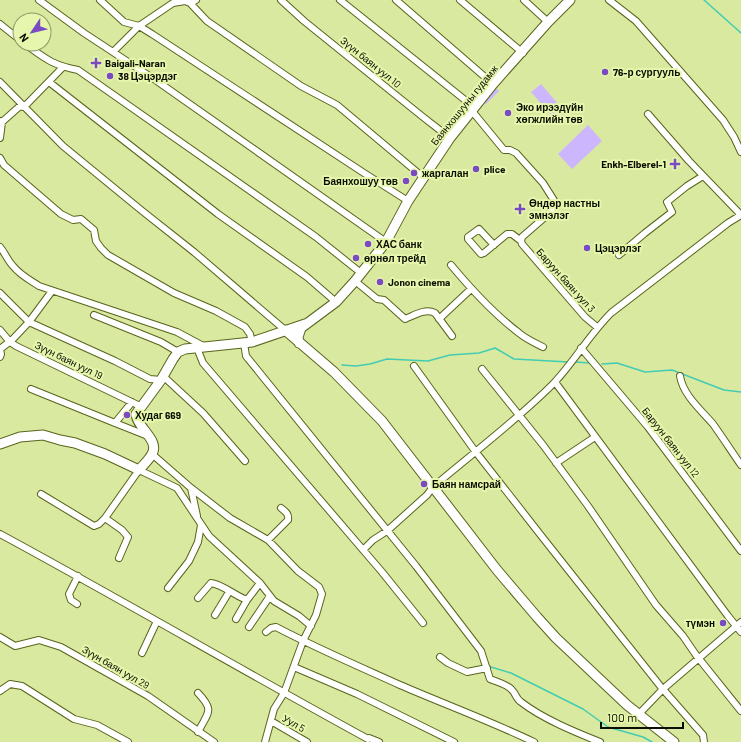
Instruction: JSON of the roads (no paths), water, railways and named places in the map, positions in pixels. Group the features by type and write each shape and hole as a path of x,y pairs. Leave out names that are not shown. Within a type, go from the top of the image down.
{"street":[{"path":"39,0 84,33 114,51 386,242"},
{"path":"100,0 124,22 139,26 408,201"},
{"name":"Зүүн баян уул 10","path":"281,0 422,118 450,138"},
{"path":"340,0 474,110 504,150 510,150 516,153 547,189 555,202 552,212 522,237 521,241 512,234 507,234 494,245"},
{"path":"396,0 493,84"},
{"path":"460,0 523,52"},
{"path":"524,0 548,22"},
{"name":"Баянхошууны гудамж","path":"178,352 186,349 248,343 305,324 336,302 355,282 386,242 408,201 450,138 474,110 493,84 523,52 548,22 570,0"},
{"path":"609,0 636,21 723,120 734,137 741,152"},
{"path":"114,51 139,26 171,1 193,2 207,21 301,86 337,105 424,178"},
{"path":"0,24 12,34"},
{"path":"36,52 51,63 78,70 316,237 361,273"},
{"path":"0,138 1,122 20,106 24,107 63,67"},
{"path":"0,82 63,146 194,252 334,372 382,421 493,564 537,617 577,659 638,715 674,742"},
{"path":"49,82 218,214 307,277 336,302"},
{"path":"648,114 702,176 741,215"},
{"path":"0,158 4,165 61,214 74,220 81,218 89,225 94,230 96,241 108,255 174,293 216,311 245,327 250,334 246,356 416,566 481,651 490,679 504,684 512,690 520,702 543,716 600,742"},
{"path":"619,255 672,212 667,202 702,176"},
{"name":"Баруун баян уул 3","path":"521,241 585,318 597,327 611,313 728,223 741,215"},
{"path":"0,247 12,266 26,278 39,286 177,332 201,348 203,363 207,368 423,622"},
{"path":"451,265 471,289 520,334 543,347"},
{"path":"355,282 377,298 384,300 405,319 427,310 435,313 452,336"},
{"path":"439,319 471,289"},
{"path":"0,357 0,349 10,342 29,322 52,291"},
{"path":"0,293 29,322 115,361 150,379 162,378 204,413 245,461"},
{"path":"41,494 94,526 99,524 152,454 154,448 152,440 136,419 136,414 162,378 178,352 160,342 94,315"},
{"path":"299,342 299,332 305,324"},
{"path":"363,550 373,540 387,531 427,495 433,487 518,415 554,382 597,327"},
{"name":"Зүүн баян уул 19","path":"0,330 10,342 16,346 142,407"},
{"name":"Баруун баян уул 12","path":"581,348 648,427 741,551"},
{"path":"414,366 475,451 663,689 703,735 704,742"},
{"path":"482,369 543,445 597,518 656,605 683,636 698,658 741,711"},
{"path":"680,376 681,384 686,392 713,425 741,465"},
{"path":"554,382 738,624 741,632"},
{"path":"31,389 148,436"},
{"path":"115,423 132,402"},
{"path":"0,444 20,437 43,435 74,443 105,454 177,488 209,536 260,583 274,601 299,616 312,626"},
{"path":"556,463 595,437"},
{"path":"152,454 230,518 268,540 298,571 319,587 322,594 320,605 312,626 303,641 284,693 274,709 265,742"},
{"path":"168,588 189,561 198,542 200,523 192,488"},
{"path":"268,540 288,520 286,512 281,508"},
{"path":"105,518 128,536 118,558"},
{"path":"0,534 78,576 284,693 368,739 369,738 379,742"},
{"path":"77,604 71,600 70,594 78,576"},
{"path":"198,598 211,583 216,584 247,600"},
{"path":"236,619 247,600 260,583"},
{"path":"216,615 229,592"},
{"path":"249,627 270,596"},
{"path":"142,653 157,621"},
{"path":"638,715 663,689 738,624"},
{"path":"266,632 271,628 276,627 303,641 400,685 534,742"},
{"name":"Зүүн баян уул 29","path":"0,637 15,646 39,640 61,647 148,696 214,742"},
{"path":"440,657 448,664 467,672 487,668"},
{"path":"294,667 356,694 454,742"},
{"path":"0,691 10,684 22,686 74,719 97,725 128,742"},
{"path":"198,693 209,708 208,714 198,732"},
{"name":"Уул 5","path":"271,721 306,742"}],"waterway":[{"path":"704,0 741,33"},
{"path":"342,365 356,366 387,359 428,361 450,355 479,353 495,348 514,359 569,362"},
{"path":"575,362 590,363"},
{"path":"602,364 617,363 645,372 672,370 724,390 741,392"},
{"path":"491,667 511,673 583,709 608,727 643,737 652,742"}],"place":[{"name":"Baigali-Naran","path":"96,63"},
{"name":"76-р сургууль","path":"605,72"},
{"name":"38 Цэцэрдэг","path":"110,76"},
{"name":"Эко ирээдүйн хөгжлийн төв","path":"508,113"},
{"name":"Enkh-Elberel-1","path":"675,164"},
{"name":"plice","path":"476,169"},
{"name":"жаргалан","path":"414,173"},
{"name":"Баянхошуу төв","path":"406,181"},
{"name":"Өндөр настны эмнэлэг","path":"520,209"},
{"name":"ХАС банк","path":"368,244"},
{"name":"Цэцэрлэг","path":"587,248"},
{"name":"өрнөл трейд","path":"356,258"},
{"name":"Jonon cinema","path":"380,282"},
{"name":"Худаг 669","path":"127,415"},
{"name":"Баян намсрай","path":"424,484"},
{"name":"түмэн","path":"723,623"}]}
